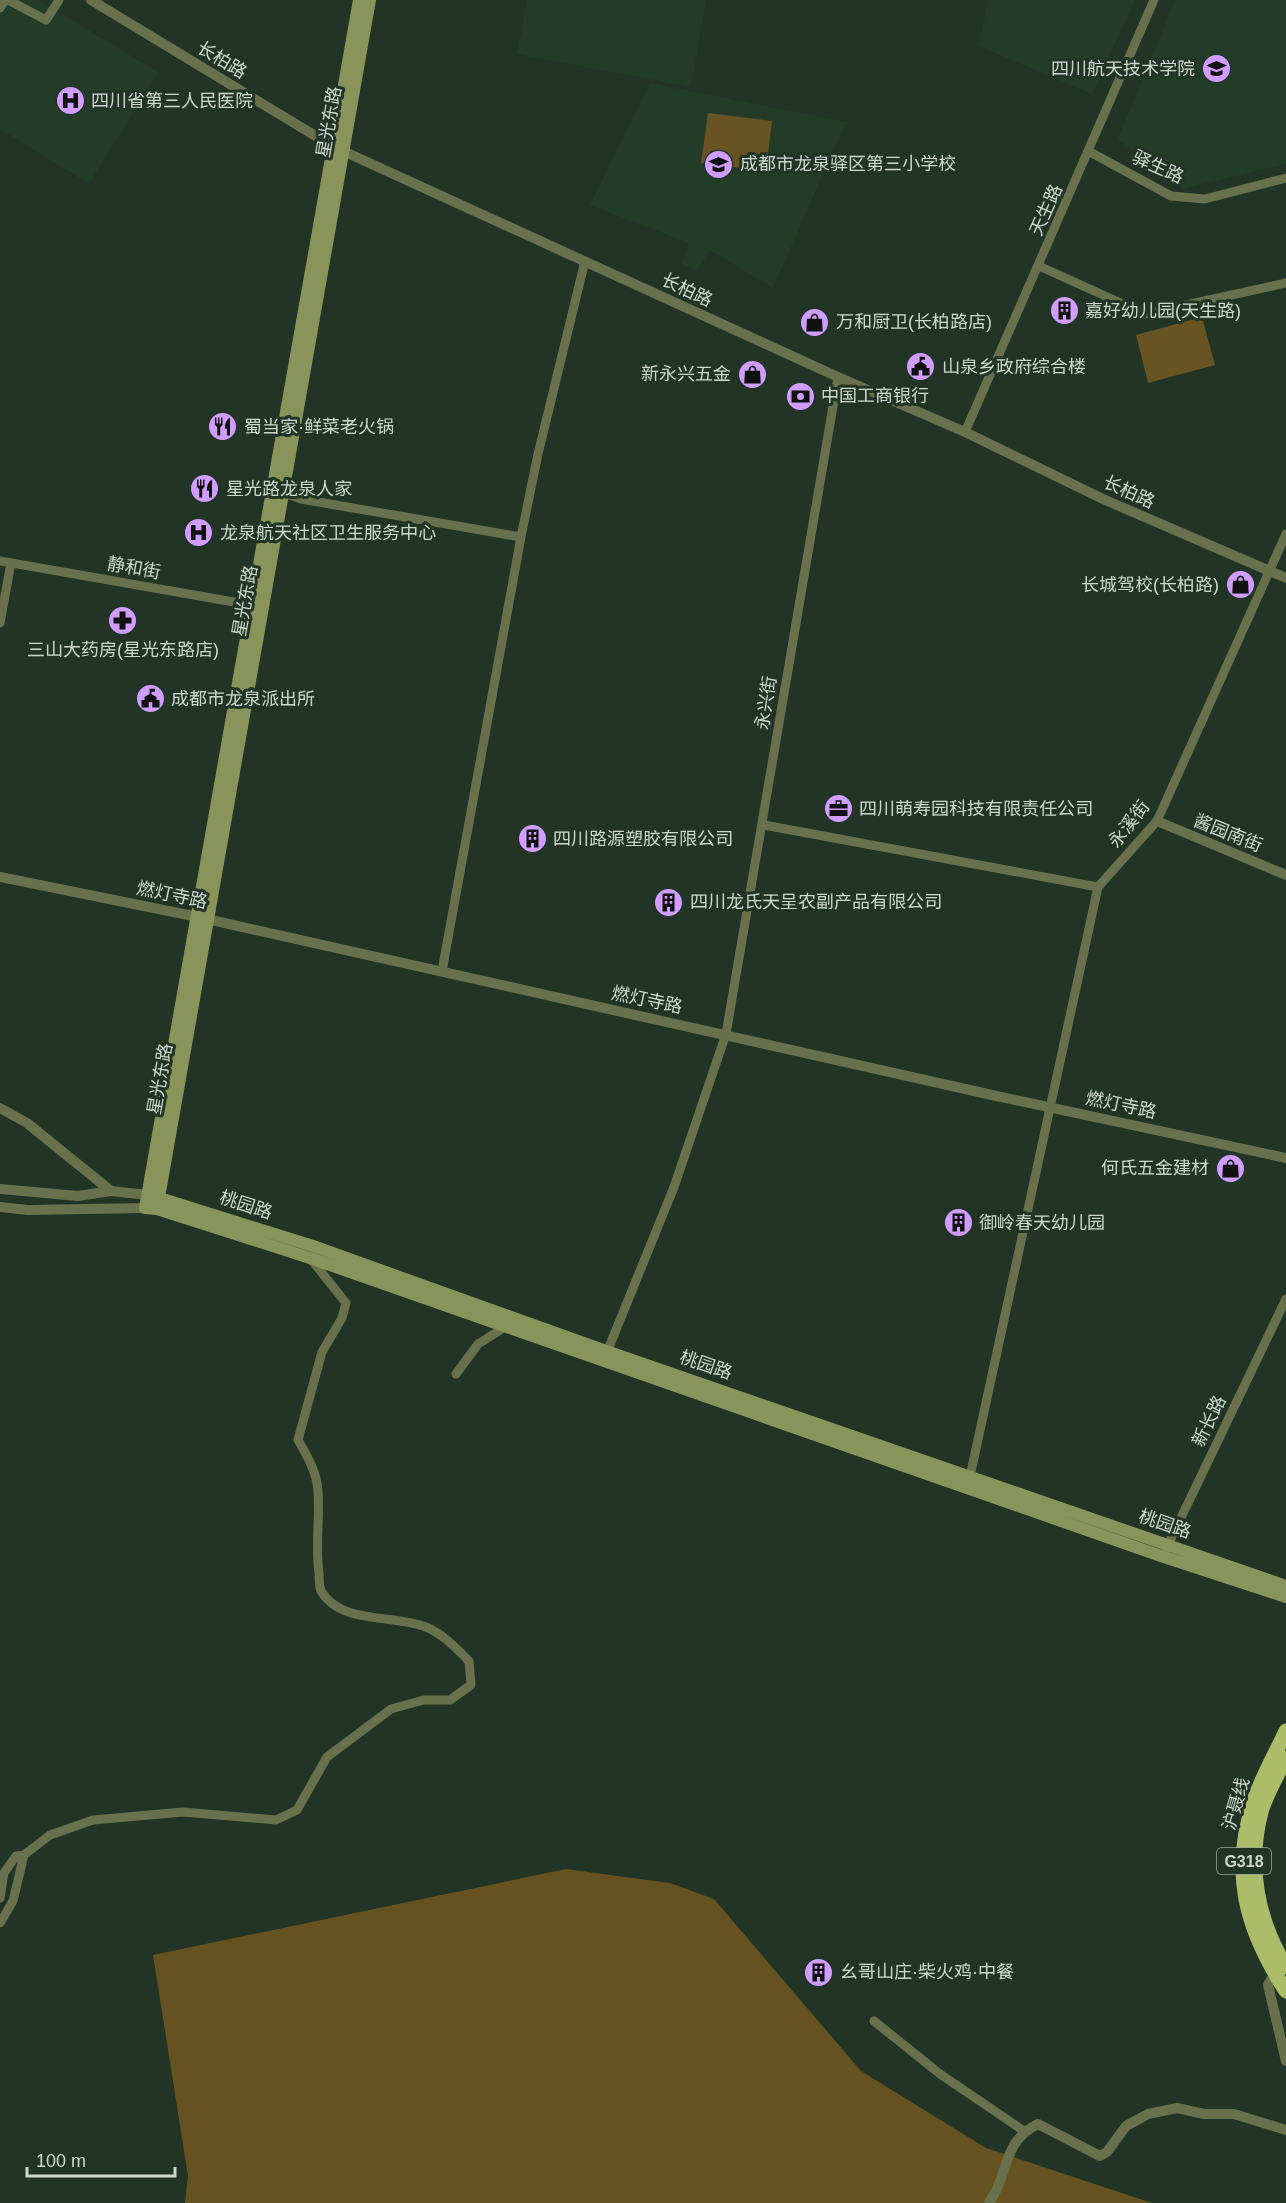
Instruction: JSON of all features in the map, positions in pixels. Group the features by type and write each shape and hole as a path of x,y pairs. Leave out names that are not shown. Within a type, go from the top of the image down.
{"highway":[{"name":"沪聂线","path":"1286,1731 1255,1797 1245,1839 1243,1865 1247,1912 1280,1970 1286,1991"},
{"name":"G318","path":"1280,1970 1256,1893 1255,1857 1261,1811 1286,1758"}],"main road":[{"name":"星光东路","path":"257,606 284,493 359,0"},
{"name":"星光东路","path":"152,1202 337,148 370,0"},
{"path":"152,1202 505,1327 605,1357"},
{"name":"桃园路","path":"152,1202 313,1245 605,1357 1286,1586"},
{"path":"969,1481 1161,1556 1286,1597"}],"street":[{"path":"0,8 6,0 46,20 59,0"},
{"name":"长柏路","path":"91,0 337,148 838,377 965,432 1103,499 1286,578"},
{"name":"天生路","path":"965,432 1090,152 1154,0"},
{"name":"驿生路","path":"1090,152 1171,196 1205,200 1286,178"},
{"path":"442,971 521,537 538,454 585,261"},
{"path":"1039,266 1145,314 1286,283"},
{"name":"永兴街","path":"605,1357 674,1187 726,1034 764,825 798,606 838,377"},
{"path":"284,493 300,499 521,537"},
{"name":"永溪街","path":"969,1481 1098,887 1157,821 1286,534"},
{"name":"静和街","path":"0,561 257,606"},
{"path":"0,623 10,563"},
{"name":"酱园南街","path":"1157,821 1286,874"},
{"path":"764,825 1098,887"},
{"name":"燃灯寺路","path":"0,877 203,918 1286,1158"},
{"path":"0,1108 27,1123 111,1191"},
{"name":"桃园路","path":"0,1189 78,1196 111,1191 152,1202"},
{"path":"0,1207 28,1210 152,1202"},
{"path":"0,1898 8,1863 16,1856 24,1855 50,1835 93,1820 183,1812 276,1820 297,1810 327,1757 391,1709 424,1700 450,1700 471,1685 469,1661 446,1639 426,1628 396,1618 371,1620 336,1606 321,1590 315,1545 318,1489 309,1459 298,1440 322,1352 342,1318 345,1303 310,1258"},
{"name":"新长路","path":"1161,1556 1169,1545 1286,1299"},
{"path":"456,1374 470,1353 505,1327"},
{"path":"0,1923 13,1901 24,1855"},
{"path":"1280,1970 1268,1985 1286,2061"},
{"path":"874,2021 940,2074 1024,2131"},
{"path":"989,2203 1012,2146 1024,2131 1038,2124 1087,2152 1100,2156 1107,2152 1126,2126 1148,2114 1177,2108 1204,2114 1234,2114 1286,2130"}],"shaded area":[{"name":"四川省第三人民医院","path":"0,0 39,0 158,72 89,184 0,129"},
{"path":"527,0 706,0 691,87 517,54"},
{"path":"988,0 1135,0 1092,94 979,46"},
{"name":"四川航天技术学院","path":"1175,0 1286,0 1286,164 1182,189 1118,139"},
{"name":"成都市龙泉驿区第三小学校","path":"650,83 846,122 773,288 710,250 697,271 682,264 689,243 590,205"},
{"path":"708,113 772,121 766,171 701,163"},
{"path":"1202,317 1215,365 1148,383 1136,335"},
{"path":"566,1869 670,1883 714,1899 861,2071 986,2148 1152,2203 185,2203 188,2176 153,1955"}],"place":[{"name":"四川航天技术学院","path":"1216,69"},
{"name":"四川省第三人民医院","path":"70,101"},
{"name":"成都市龙泉驿区第三小学校","path":"719,164"},
{"name":"嘉好幼儿园(天生路)","path":"1064,311"},
{"name":"万和厨卫(长柏路店)","path":"815,322"},
{"name":"山泉乡政府综合楼","path":"921,367"},
{"name":"新永兴五金","path":"752,374"},
{"name":"中国工商银行","path":"800,396"},
{"name":"蜀当家·鲜菜老火锅","path":"223,427"},
{"name":"星光路龙泉人家","path":"205,489"},
{"name":"龙泉航天社区卫生服务中心","path":"199,533"},
{"name":"长城驾校(长柏路)","path":"1240,585"},
{"name":"三山大药房(星光东路店)","path":"123,621"},
{"name":"成都市龙泉派出所","path":"150,699"},
{"name":"四川萌寿园科技有限责任公司","path":"838,809"},
{"name":"四川路源塑胶有限公司","path":"532,839"},
{"name":"四川龙氏天呈农副产品有限公司","path":"669,902"},
{"name":"何氏五金建材","path":"1230,1168"},
{"name":"御岭春天幼儿园","path":"958,1223"},
{"name":"幺哥山庄·柴火鸡·中餐","path":"819,1972"}]}
